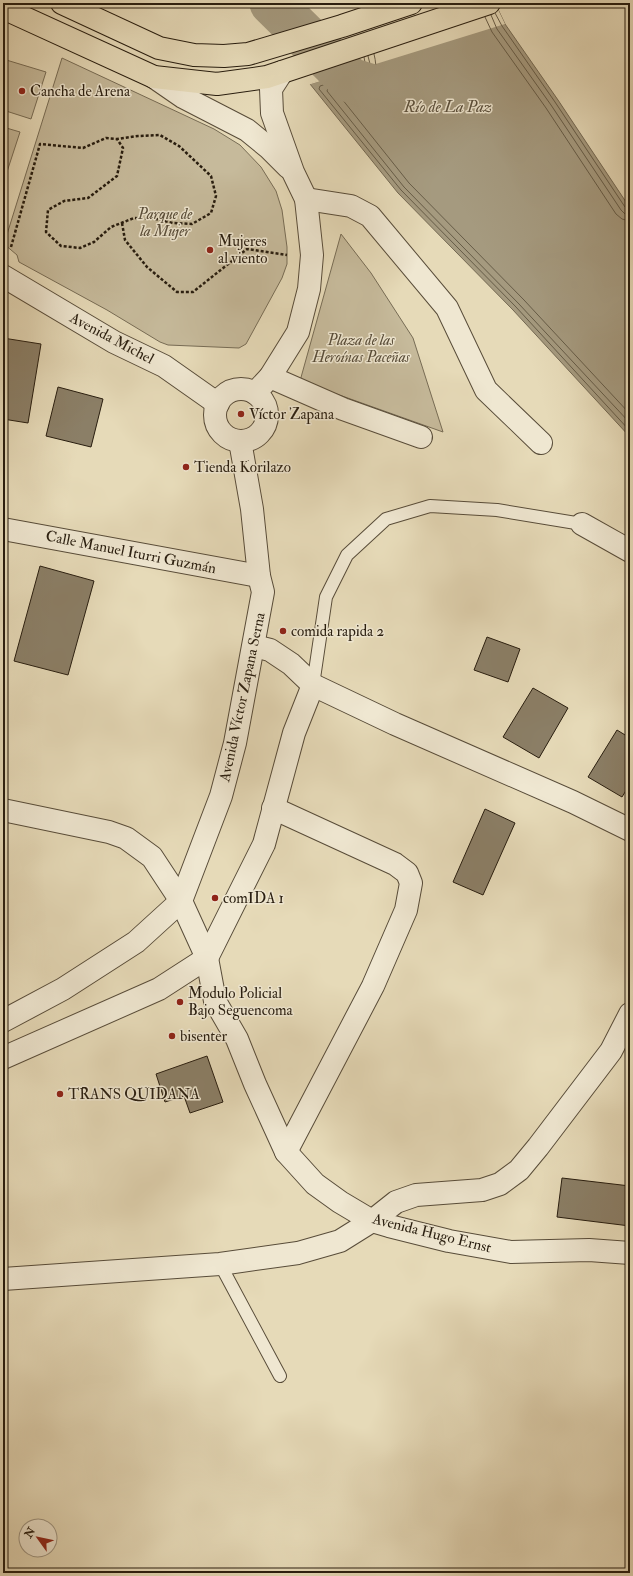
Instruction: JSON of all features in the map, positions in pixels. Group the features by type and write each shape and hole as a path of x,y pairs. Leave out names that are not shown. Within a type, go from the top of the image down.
{"main road":[{"path":"62,3 159,48 194,55 224,56 248,54 412,3"},
{"path":"3,8 154,77 217,84 275,74 489,3"}],"street":[{"path":"255,393 270,377 298,332 309,289 312,256 306,199 293,172 272,113 271,89 275,74"},
{"path":"154,77 183,97 247,130 269,148 293,172"},
{"path":"306,199 351,206 370,216 447,308 486,390 541,443"},
{"name":"Avenida Michel","path":"3,276 114,342 164,366 218,404"},
{"path":"270,377 343,409 421,437"},
{"path":"239,389 248,390 255,393 262,399 266,406 266,423 262,431 256,437 240,441 224,435 216,420 218,404 223,397 230,392 239,389"},
{"name":"Avenida Víctor Zapana Serna","path":"3,1021 63,989 136,942 181,901 220,796 262,648 263,592 259,576 252,509 240,441"},
{"path":"582,524 630,551"},
{"name":"Calle Manuel Iturri Guzmán","path":"3,528 259,576"},
{"path":"262,648 291,664 313,685 396,724 573,802 630,830"},
{"path":"3,1058 159,989 207,958 264,844 294,733 313,685"},
{"path":"273,808 395,864 407,873 411,883 406,910 373,986 286,1152"},
{"name":"Avenida Hugo Ernst","path":"3,810 109,832 126,838 152,857 181,901 207,958 215,1001 237,1039 254,1084 286,1152 315,1184 340,1202 372,1221 449,1241 510,1252 589,1250 630,1253"},
{"path":"3,1279 220,1264 298,1253 340,1241 372,1221 396,1202 416,1195 482,1190 500,1184 519,1170 538,1147 611,1051 630,1014"}],"lane":[{"path":"313,685 326,597 347,554 386,519 430,506 497,510 582,524"},
{"path":"220,1264 280,1376"}],"path":[{"path":"11,247 40,144 83,148 106,138 117,139 160,135 179,146 211,176 216,196 211,213 192,224 173,223 156,219 134,218 111,228 94,242 80,248 61,246 46,232 48,210 64,202 88,198 117,176 123,148 117,139"},
{"path":"122,223 125,240 137,256 177,292 192,292 247,249 294,256"}],"green space":[{"name":"Parque de la Mujer","path":"62,58 214,129 240,145 261,167 276,191 282,210 287,247 287,264 282,278 246,344 239,348 168,345 160,342 107,310 19,262 17,255 4,244"},
{"name":"Cancha de Arena","path":"3,59 46,72 31,119 3,110"},
{"path":"3,127 20,132 3,184"},
{"name":"Plaza de las Heroínas Paceñas","path":"341,234 371,273 413,338 443,432 300,381"}],"water":[{"name":"Río de La Paz","path":"495,3 505,24 630,208 630,437 513,310 398,193 310,84 362,68"}],"pier":[{"path":"344,3 495,3 505,24 308,85 310,83 360,67"}],"building":[{"path":"3,338 41,344 28,423 3,419 3,376 6,356 3,355"},
{"path":"58,387 103,399 91,447 46,436"},
{"path":"40,566 94,581 68,675 14,661"},
{"path":"487,637 520,649 508,682 474,670"},
{"path":"533,688 568,708 539,758 503,737"},
{"path":"617,730 630,738 630,784 622,797 588,777"},
{"path":"485,809 515,823 483,895 453,882"},
{"path":"207,1056 223,1102 190,1113 184,1096 165,1102 156,1074"},
{"path":"562,1178 630,1186 630,1226 557,1217"}],"waterway":[{"path":"272,3 350,80 401,96"}],"place":[{"name":"Cancha de Arena","path":"22,91"},
{"name":"Mujeres al viento","path":"210,250"},
{"name":"Víctor Zapana","path":"241,414"},
{"name":"Tienda Korilazo","path":"186,467"},
{"name":"comida rapida 2","path":"283,631"},
{"name":"comIDA 1","path":"215,898"},
{"name":"Modulo Policial Bajo Seguencoma","path":"180,1002"},
{"name":"bisenter","path":"172,1036"},
{"name":"TRANS QUIDANA","path":"60,1094"}]}
